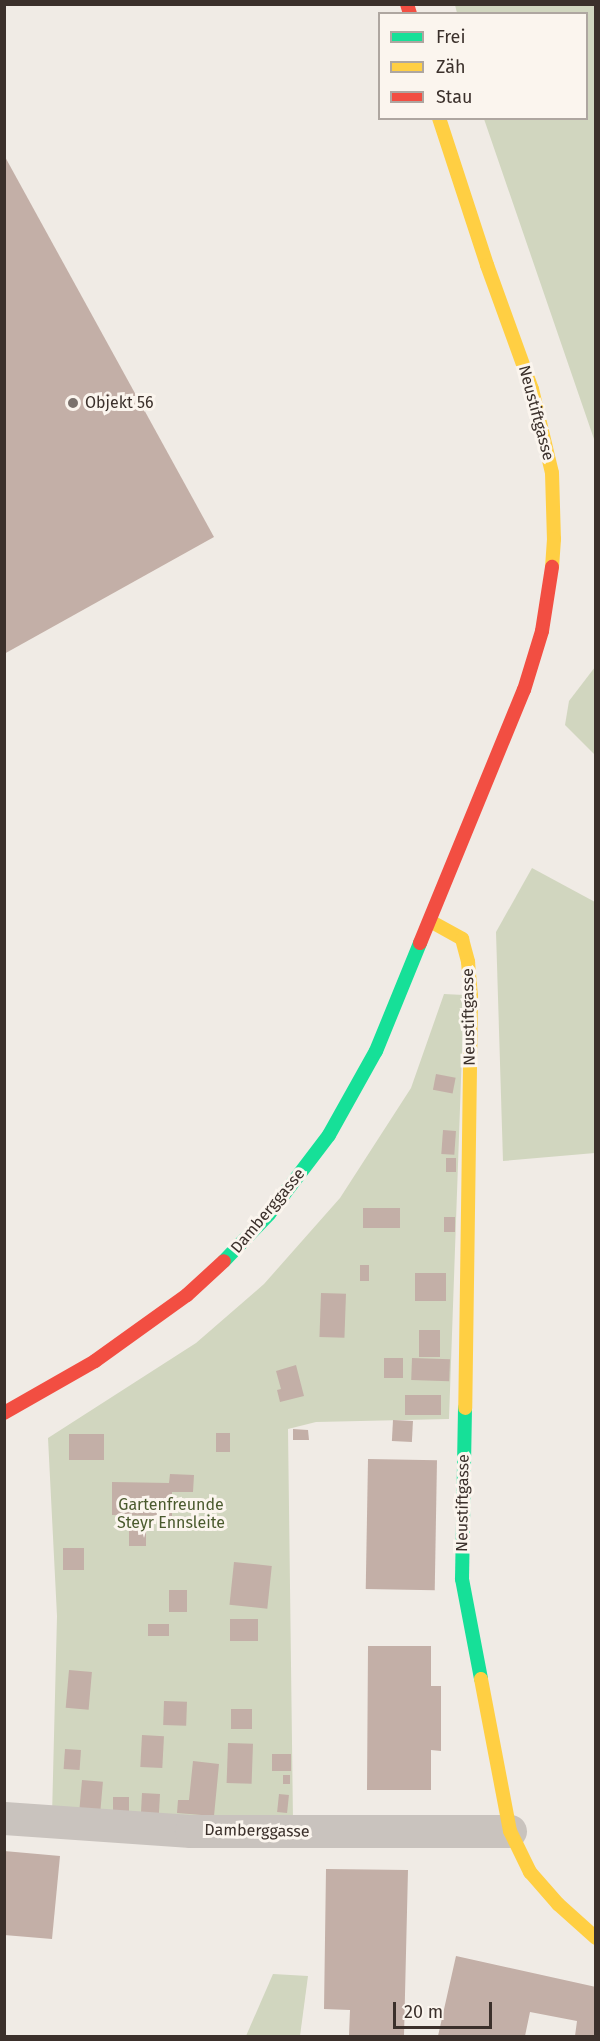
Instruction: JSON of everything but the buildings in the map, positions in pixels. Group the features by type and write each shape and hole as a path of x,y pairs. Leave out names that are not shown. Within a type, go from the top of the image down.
{"street":[{"name":"Neustiftgasse","path":"440,120 487,265 532,389 552,472 554,539 542,631 524,690 430,921 450,930 462,939 468,962 471,996 462,1579 510,1831 530,1872 558,1904 596,1938"},
{"name":"Damberggasse","path":"4,1413 95,1361 145,1328 187,1295 229,1257 269,1214 329,1135 357,1089 430,921"},
{"name":"Damberggasse","path":"4,1818 191,1831 510,1831"}],"green space":[{"path":"455,5 595,5 595,442 484,120 588,120 588,12 457,12"},
{"path":"595,667 595,755 565,725 569,701"},
{"path":"532,868 595,902 595,1153 503,1161 496,932"},
{"name":"Gartenfreunde Steyr Ennsleite","path":"444,994 464,995 449,1419 316,1422 288,1429 293,1821 52,1816 57,1616 48,1438 196,1343 264,1284 340,1198 411,1088"},
{"path":"273,1974 308,1976 300,2036 246,2036"}],"traffic: fast":[{"path":"224,1261 269,1214 329,1135 376,1051 420,943"},
{"path":"465,1408 462,1579 481,1679"}],"traffic: slow":[{"path":"440,120 487,265 532,389 552,473 554,539 552,567"},
{"path":"430,921 462,939 468,962 471,996 465,1408"},
{"path":"481,1679 510,1831 530,1872 558,1904 596,1938"}],"traffic: jam":[{"path":"407,4 409,12"},
{"path":"420,943 524,690 542,631 552,567"},
{"path":"4,1413 95,1361 187,1295 224,1261"}],"place":[{"name":"Objekt 56","path":"73,403"}]}
